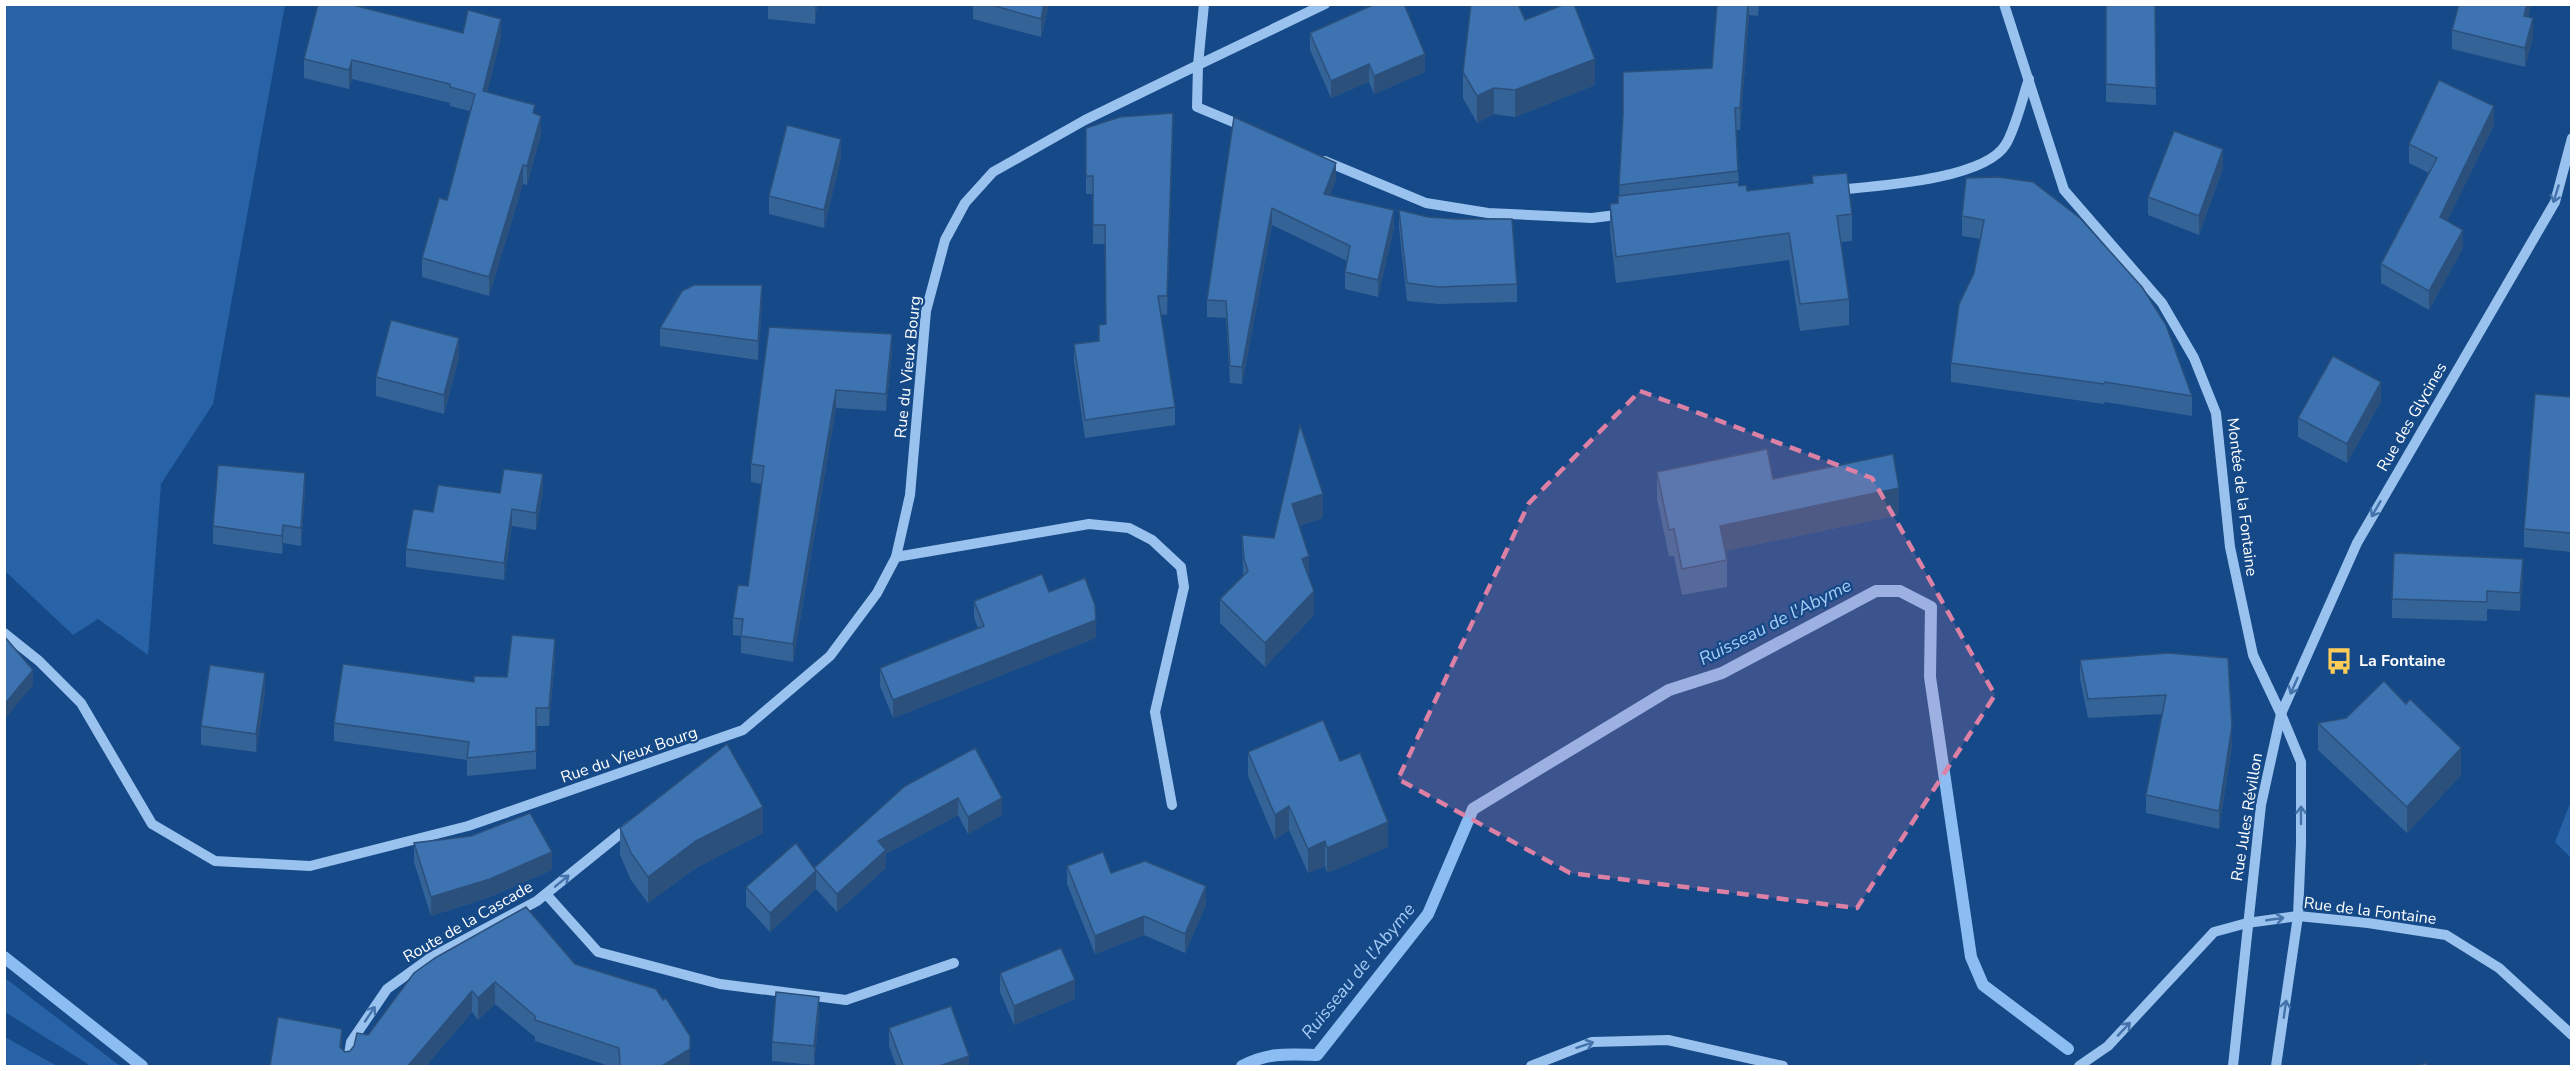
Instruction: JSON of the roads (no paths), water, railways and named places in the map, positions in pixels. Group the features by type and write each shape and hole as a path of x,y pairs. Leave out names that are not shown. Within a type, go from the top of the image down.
{"street":[{"path":"1204,4 1197,107 1251,130"},
{"name":"Rue du Vieux Bourg","path":"4,633 39,662 81,703 152,824 215,861 310,866 468,826 743,730 830,656 877,593 896,557 910,495 926,311 945,240 965,203 993,172 1086,120 1325,4"},
{"name":"Montée de la Fontaine","path":"2004,4 2064,190 2162,303 2194,358 2216,413 2230,547 2253,655 2281,714"},
{"path":"1822,192 1952,174 1985,164 2005,145 2029,79"},
{"name":"Rue des Glycines","path":"2281,714 2357,543 2555,202 2571,138"},
{"path":"1317,158 1426,203 1436,205 1488,213 1592,218 1639,213"},
{"path":"896,557 1089,524 1129,528 1152,540 1181,567 1184,587 1155,712 1172,805"},
{"path":"2276,1066 2298,916 2301,844 2301,762 2281,714"},
{"name":"Rue Jules Révillon","path":"2233,1066 2261,805 2281,714"},
{"path":"717,752 743,730"},
{"name":"Route de la Cascade","path":"347,1066 351,1042 387,989 430,958 537,901 640,818"},
{"path":"546,894 598,952 720,984 846,1000 954,963"},
{"name":"Rue de la Fontaine","path":"2079,1066 2109,1046 2214,932 2247,923 2298,916 2368,923 2446,935 2499,968 2571,1035"},
{"path":"1531,1066 1592,1042 1668,1040 1783,1066"}],"waterway":[{"name":"Ruisseau de l'Abyme","path":"1242,1066 1270,1056 1317,1055 1428,914 1473,809 1669,690 1722,673 1876,591 1900,591 1931,607 1930,677 1971,957 1983,985 2068,1049"},
{"name":"Ruisseau de l'Abyme","path":"4,957 142,1066"}],"place":[{"name":"La Fontaine","path":"2339,661"}]}
